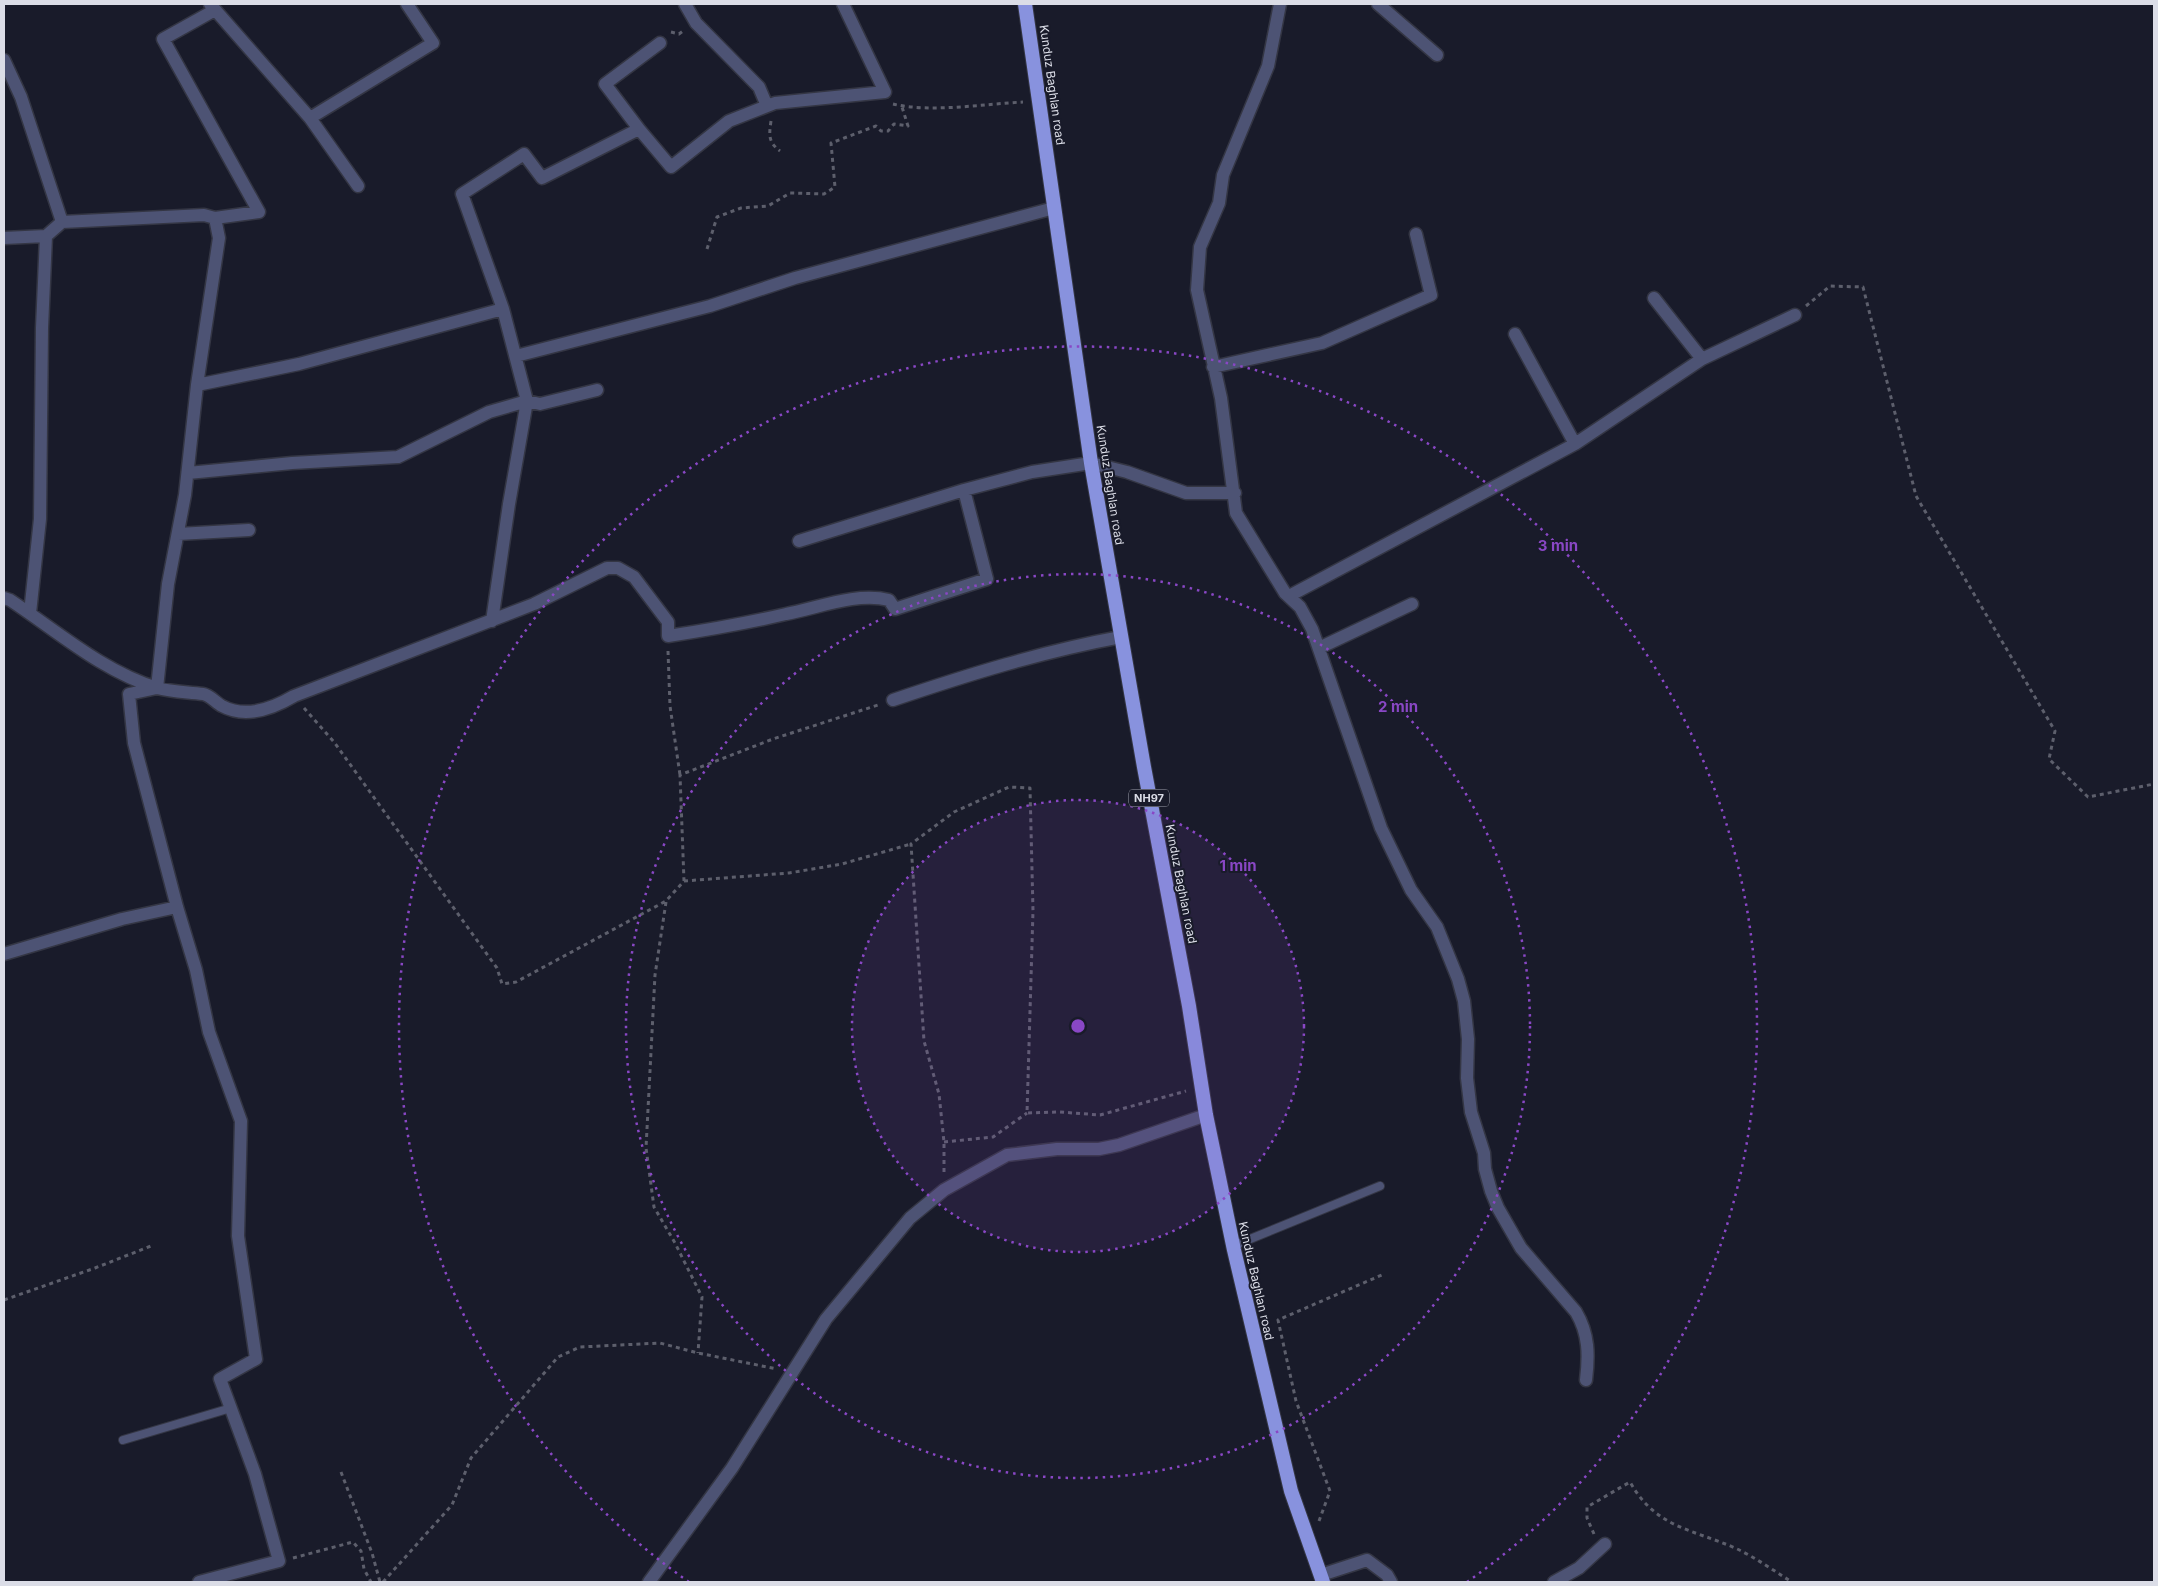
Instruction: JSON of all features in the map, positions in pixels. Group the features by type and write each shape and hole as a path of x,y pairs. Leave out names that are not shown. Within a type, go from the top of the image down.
{"highway":[{"name":"Kunduz Baghlan road","path":"1024,4 1091,463 1206,1115 1233,1246 1291,1491 1322,1579"}],"street":[{"path":"310,118 433,43 407,4"},
{"path":"685,4 696,23 759,87 767,106"},
{"path":"660,43 605,84 671,168 729,121 775,103 885,92 843,4"},
{"path":"1280,4 1268,66 1223,175 1219,203 1200,247 1197,290 1221,398 1235,493 1236,514 1289,596 1300,607 1312,629 1381,828 1412,890 1437,927 1458,979 1464,1001 1468,1039 1467,1078 1471,1112 1484,1153 1485,1169 1491,1191 1498,1208 1521,1248 1576,1312 1581,1321 1588,1349 1586,1380"},
{"path":"1378,4 1437,55"},
{"path":"4,238 46,236 62,222 204,215 215,218 260,212 163,38 213,7 310,118 358,186"},
{"path":"4,60 21,97 62,222"},
{"path":"492,620 509,504 527,401 503,309 462,194 524,154 542,178 639,129"},
{"path":"516,356 710,306 795,278 1054,208"},
{"path":"157,688 168,584 188,473 197,385 219,238 215,218"},
{"path":"1214,367 1322,343 1431,295 1416,234"},
{"path":"30,613 40,520 42,328 46,236"},
{"path":"1654,298 1702,359"},
{"path":"197,385 299,364 503,309"},
{"path":"1289,596 1574,444 1702,359 1795,315"},
{"path":"1515,334 1574,444"},
{"path":"188,473 292,463 398,457 490,412 527,401 540,404 597,390"},
{"path":"799,541 964,490 1032,472 1091,463 1127,472 1186,494 1235,493"},
{"path":"4,598 30,613 78,648 120,673 157,688 186,694 205,694 233,711 248,714 281,704 294,696 534,604 607,568 618,568 634,577 668,622 668,636 721,628 845,601 877,598 889,600 895,609 987,579 964,490"},
{"path":"178,534 249,530"},
{"path":"1319,648 1412,604"},
{"path":"893,700 943,683 1076,646 1121,637"},
{"path":"157,688 130,694 134,743 176,907 196,970 209,1032 241,1121 238,1236 256,1359 220,1379 255,1474 279,1561 199,1582"},
{"path":"4,954 122,919 176,907"},
{"path":"649,1582 732,1468 826,1320 910,1218 944,1190 1007,1155 1057,1149 1099,1149 1206,1115"},
{"path":"1554,1582 1579,1568 1605,1544"},
{"path":"1322,1579 1367,1560 1387,1575 1391,1582"}],"lane":[{"path":"1233,1246 1380,1186"},
{"path":"123,1440 231,1408"}],"path":[{"path":"660,43 664,30 679,34 687,27 692,15"},
{"path":"885,92 889,103 902,107 948,107 1039,100"},
{"path":"767,106 772,119 769,137 774,146 780,151"},
{"path":"707,249 717,217 741,208 768,206 790,194 824,194 835,187 831,144 876,126 881,131 888,131 894,124 908,126 902,107"},
{"path":"1795,315 1830,286 1863,287 1916,496 2055,731 2049,759 2088,797 2154,784"},
{"path":"668,636 670,706 680,775 684,882"},
{"path":"294,696 334,742 497,968 502,984 516,982 666,902 684,882 788,873 842,864 910,844 954,812 1009,787 1030,788 1033,911 1027,1113"},
{"path":"680,775 773,739 893,700"},
{"path":"910,844 924,1041 939,1094 944,1142 944,1190"},
{"path":"666,902 655,974 646,1148 654,1207 675,1243 702,1297 698,1353"},
{"path":"944,1142 993,1136 1027,1113 1060,1112 1100,1115 1201,1087"},
{"path":"4,1300 151,1246"},
{"path":"1322,1529 1319,1521 1330,1491 1296,1401 1278,1320 1384,1274"},
{"path":"381,1582 452,1505 471,1458 558,1357 580,1347 660,1343 698,1353 792,1372"},
{"path":"341,1472 372,1552 381,1582"},
{"path":"1605,1544 1595,1538 1592,1526 1587,1518 1587,1507 1630,1482 1646,1505 1669,1523 1737,1549 1792,1582"},
{"path":"279,1561 352,1542 361,1551 364,1569 372,1582"}]}
